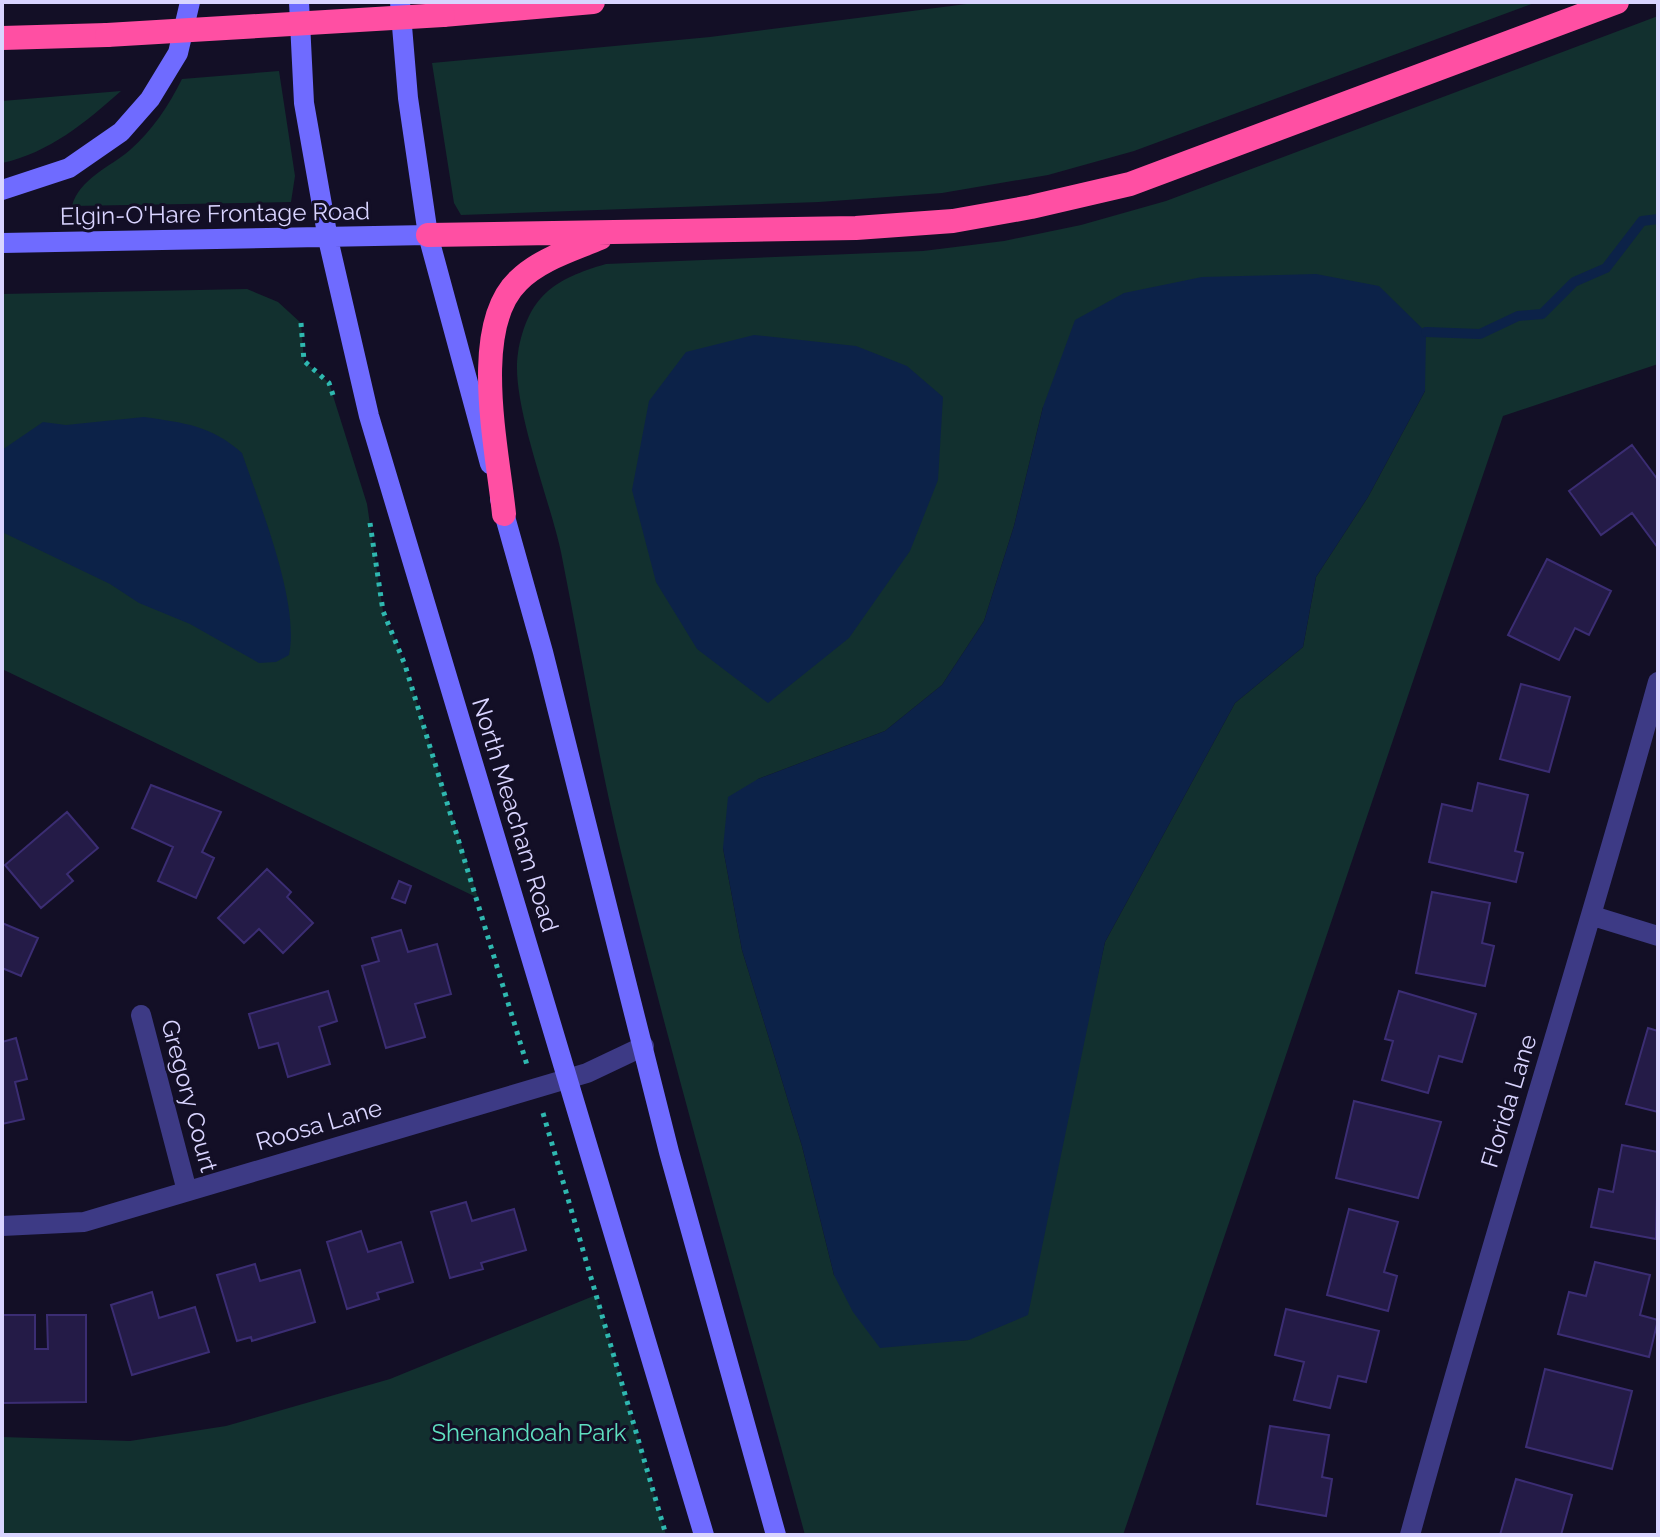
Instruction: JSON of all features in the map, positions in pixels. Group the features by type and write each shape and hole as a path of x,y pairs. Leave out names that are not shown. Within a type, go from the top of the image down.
{"highway":[{"path":"2,38 107,35 443,15 593,2"},
{"path":"428,235 856,228 953,221 1045,204 1130,184 1617,2"},
{"path":"504,514 491,380 494,321 517,282 548,260 614,232"}],"main road":[{"path":"2,190 69,168 121,132 150,99 178,53 190,2"},
{"name":"North Meacham Road","path":"299,2 304,103 328,239 369,416 704,1535"},
{"path":"400,2 408,98 428,235 644,1046 669,1152 776,1535"},
{"name":"Elgin-O'Hare Frontage Road","path":"2,243 428,235"}],"street":[{"name":"Florida Lane","path":"1410,1535 1466,1329 1593,916 1658,682"},
{"path":"1593,916 1658,936"},
{"name":"Gregory Court","path":"141,1015 187,1191"},
{"name":"Roosa Lane","path":"2,1226 84,1222 587,1073 644,1046"}],"path":[{"path":"301,323 304,361 329,383 339,413"},
{"path":"370,519 383,611 410,679 666,1535"}],"green space":[{"path":"982,2 1537,2 1134,151 1048,175 942,193 819,202 461,215 454,203 432,63 710,37"},
{"path":"1658,16 1658,364 1503,416 1123,1535 805,1535 687,1109 621,852 561,552 520,397 517,373 523,333 529,317 546,293 572,276 606,264 923,251 1004,241 1081,225 1166,201","holes":["1425,391 1368,497 1316,577 1303,647 1235,703 1105,942 1086,1028 968,1340 933,1342 834,1275 802,1146 742,950 723,848 758,779 885,731 942,685 984,621 1014,526 1043,407"]},
{"path":"279,71 295,176 291,202 72,206 88,181 146,135 182,79"},
{"path":"121,91 51,144 2,163 2,101"},
{"path":"247,289 278,302 301,323 304,361 329,383 367,504 383,611 405,665 478,898 2,669 2,294"},
{"name":"Shenandoah Park","path":"596,1295 666,1535 2,1535 2,1437 130,1441 226,1426 390,1379"}],"water":[{"path":"1316,274 1379,286 1426,332 1425,391 1368,497 1316,577 1303,647 1235,703 1105,942 1028,1315 969,1340 880,1348 853,1312 834,1275 802,1146 742,950 723,848 728,797 758,779 885,731 942,685 984,621 1014,526 1043,407 1075,320 1124,293 1202,277"},
{"path":"754,335 856,346 907,366 943,397 938,480 910,551 849,638 768,703 697,649 656,582 632,490 649,401 686,352"},
{"path":"144,417 208,431 242,453 284,582 291,633 289,655 276,662 259,663 190,624 139,603 110,584 2,532 2,450 43,422 66,425"}],"building":[{"path":"1632,445 1658,480 1658,548 1632,513 1601,535 1569,491"},
{"path":"1547,559 1611,591 1589,635 1575,628 1559,660 1508,635"},
{"path":"1521,684 1570,697 1549,772 1500,759"},
{"path":"1478,783 1528,795 1515,851 1523,853 1516,882 1429,862 1442,804 1472,811"},
{"path":"151,785 221,812 202,852 214,858 196,898 158,881 173,847 132,828"},
{"path":"67,812 98,848 67,874 73,881 41,908 5,865"},
{"path":"267,869 291,892 287,897 313,923 283,953 259,929 244,943 218,918"},
{"path":"399,881 411,886 405,903 392,898"},
{"path":"1432,892 1490,903 1482,943 1494,946 1485,986 1416,973"},
{"path":"2,923 38,938 21,976 2,968"},
{"path":"401,930 408,952 437,944 451,994 415,1004 425,1037 386,1048 362,966 379,961 372,938"},
{"path":"328,991 337,1021 319,1027 330,1064 288,1077 278,1043 259,1048 249,1014"},
{"path":"1399,991 1476,1014 1462,1062 1439,1056 1428,1093 1382,1080 1393,1041 1385,1039"},
{"path":"1648,1028 1658,1031 1658,1112 1626,1104"},
{"path":"16,1038 27,1079 15,1082 24,1119 2,1124 2,1042"},
{"path":"1354,1101 1441,1122 1418,1198 1336,1178"},
{"path":"1622,1145 1658,1152 1656,1239 1591,1227 1599,1189 1613,1192"},
{"path":"466,1202 472,1221 514,1209 526,1250 481,1263 483,1269 450,1278 431,1212"},
{"path":"1349,1209 1398,1222 1384,1272 1397,1276 1388,1311 1327,1295"},
{"path":"361,1231 368,1252 401,1242 413,1282 377,1293 379,1299 347,1309 327,1242"},
{"path":"1595,1262 1650,1275 1640,1315 1658,1320 1649,1357 1558,1334 1569,1292 1586,1296"},
{"path":"255,1264 260,1281 300,1270 315,1322 252,1341 251,1337 237,1341 217,1275"},
{"path":"152,1292 159,1318 195,1307 209,1352 132,1375 111,1305"},
{"path":"1286,1309 1379,1331 1366,1382 1338,1376 1330,1408 1294,1400 1304,1362 1275,1355"},
{"path":"2,1315 35,1315 35,1349 48,1349 47,1315 86,1315 86,1402 2,1403"},
{"path":"1545,1369 1632,1391 1612,1469 1526,1447"},
{"path":"1270,1426 1329,1435 1322,1477 1332,1479 1326,1516 1257,1504"},
{"path":"1516,1479 1572,1495 1561,1535 1500,1535"}],"waterway":[{"path":"1426,332 1480,334 1518,316 1542,314 1574,282 1606,268 1642,221 1658,219"}]}
